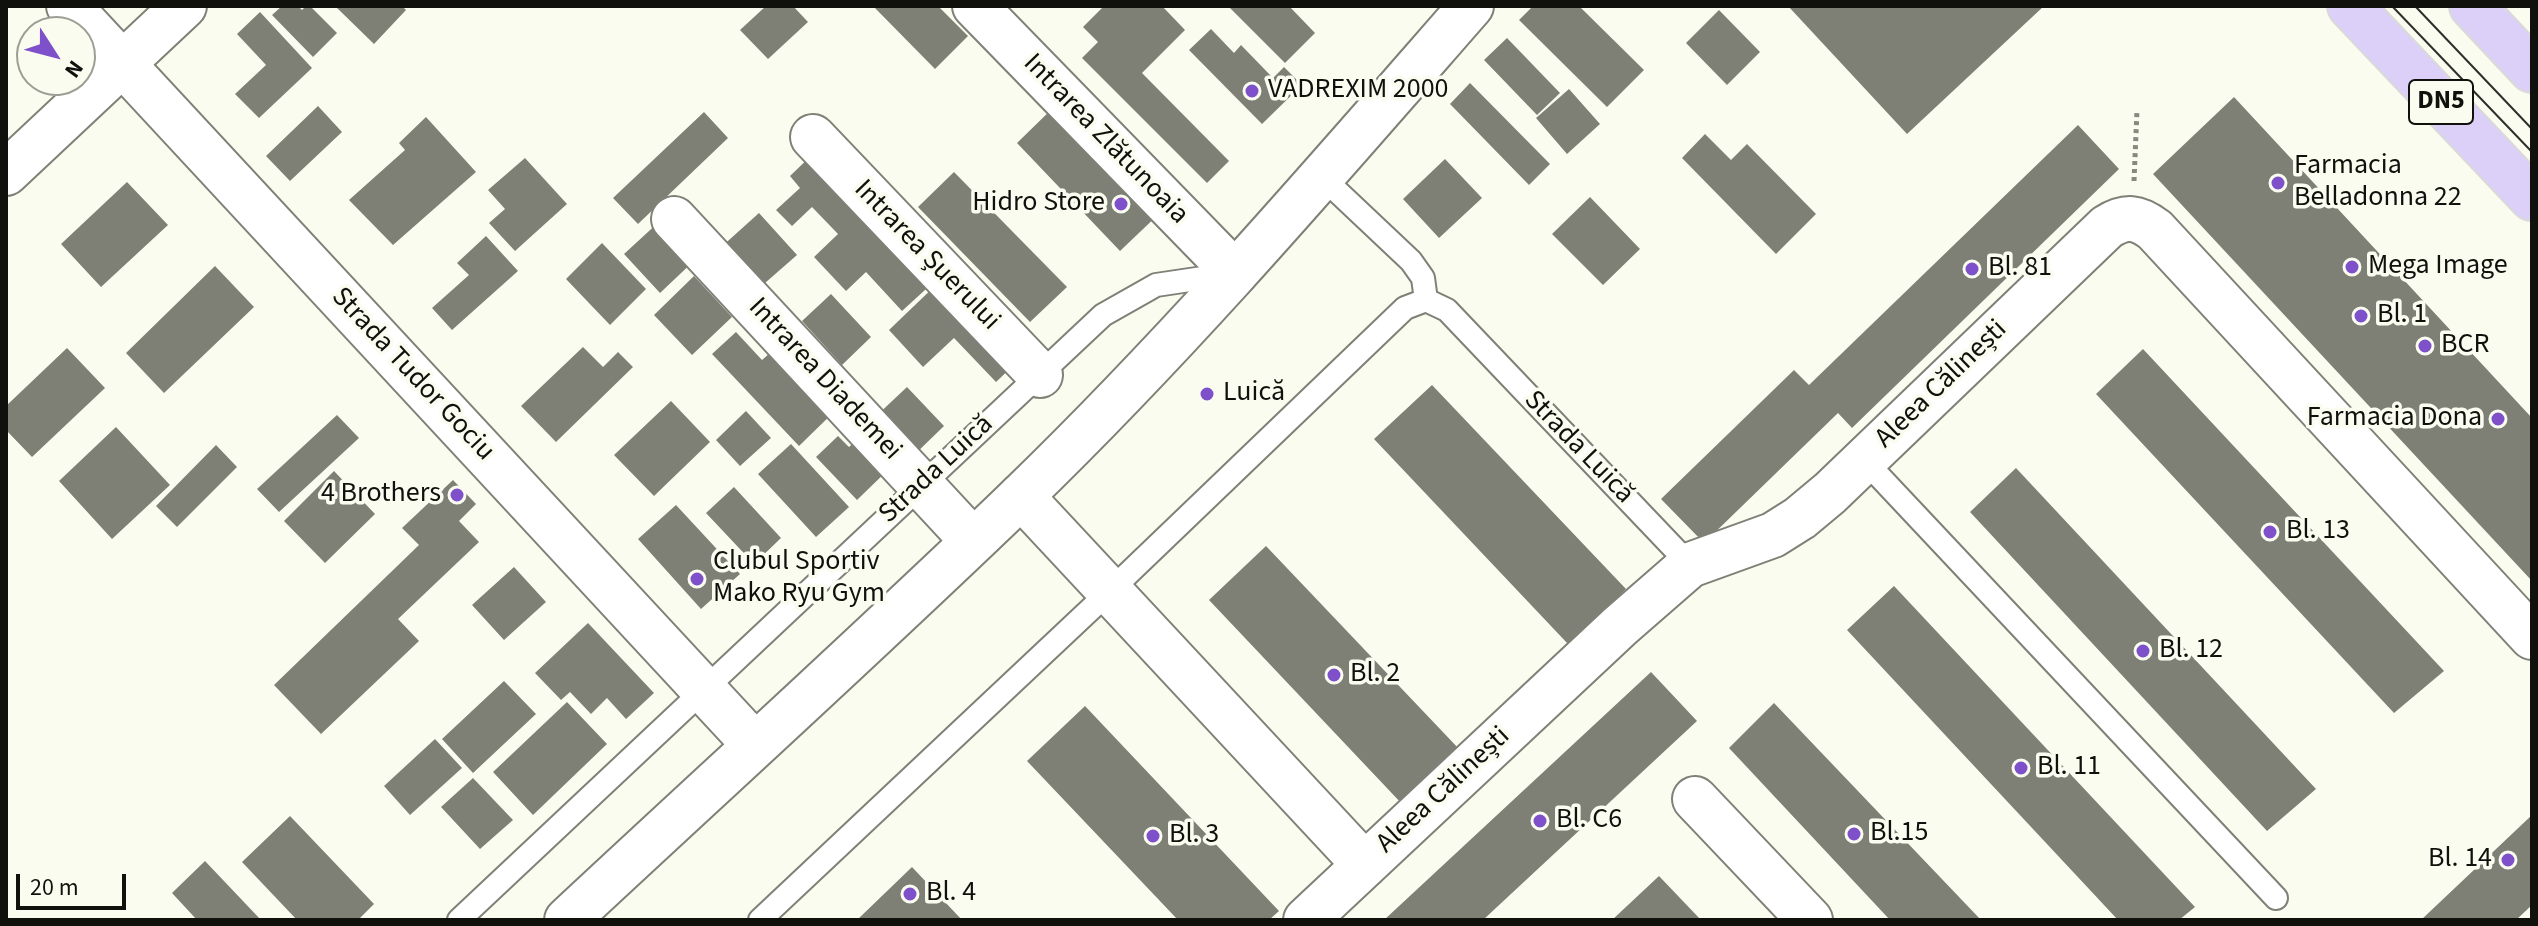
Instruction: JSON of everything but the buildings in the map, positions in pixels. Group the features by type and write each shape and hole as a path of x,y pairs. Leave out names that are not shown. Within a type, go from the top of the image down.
{"main road":[{"name":"DN5","path":"2350,6 2532,198"},
{"path":"2472,6 2532,70"}],"street":[{"name":"Strada Tudor Gociu","path":"69,6 755,745"},
{"path":"6,173 184,6"},
{"name":"Intrarea Zlătunoaia","path":"975,6 1235,273"},
{"path":"567,920 1021,496 1235,273 1471,6"},
{"name":"Intrarea Șuerului","path":"813,137 1040,375"},
{"path":"2133,218 2144,221 2155,230 2532,637"},
{"name":"Aleea Călinești","path":"1306,920 1620,626 1690,565 1773,535 1800,518 2107,227 2117,220 2133,218"},
{"name":"Intrarea Diademei","path":"674,219 973,541"},
{"path":"1021,496 1365,865"},
{"path":"1695,799 1810,920"}],"lane":[{"path":"768,918 1405,308 1426,300 1423,278 1411,261 1322,177"},
{"name":"Strada Luică","path":"459,920 1103,315 1156,285 1235,273"},
{"name":"Strada Luică","path":"1426,300 1447,310 1690,565"},
{"path":"1864,460 2276,898"}],"path":[{"path":"2133,218 2137,110"}],"tram line":[{"path":"2392,6 2532,152"},
{"path":"2415,6 2532,129"}],"place":[{"name":"VADREXIM 2000","path":"1252,91"},
{"name":"Farmacia Belladonna 22","path":"2278,183"},
{"name":"Hidro Store","path":"1121,204"},
{"name":"Mega Image","path":"2352,267"},
{"name":"Bl. 81","path":"1972,269"},
{"name":"Bl. 1","path":"2361,316"},
{"name":"BCR","path":"2425,346"},
{"name":"Luică","path":"1207,394"},
{"name":"Farmacia Dona","path":"2498,419"},
{"name":"4 Brothers","path":"457,495"},
{"name":"Bl. 13","path":"2270,532"},
{"name":"Clubul Sportiv Mako Ryu Gym","path":"697,579"},
{"name":"Bl. 12","path":"2143,651"},
{"name":"Bl. 2","path":"1334,675"},
{"name":"Bl. 11","path":"2021,768"},
{"name":"Bl. C6","path":"1540,821"},
{"name":"Bl.15","path":"1854,834"},
{"name":"Bl. 3","path":"1153,836"},
{"name":"Bl. 14","path":"2508,860"},
{"name":"Bl. 4","path":"910,894"}]}
